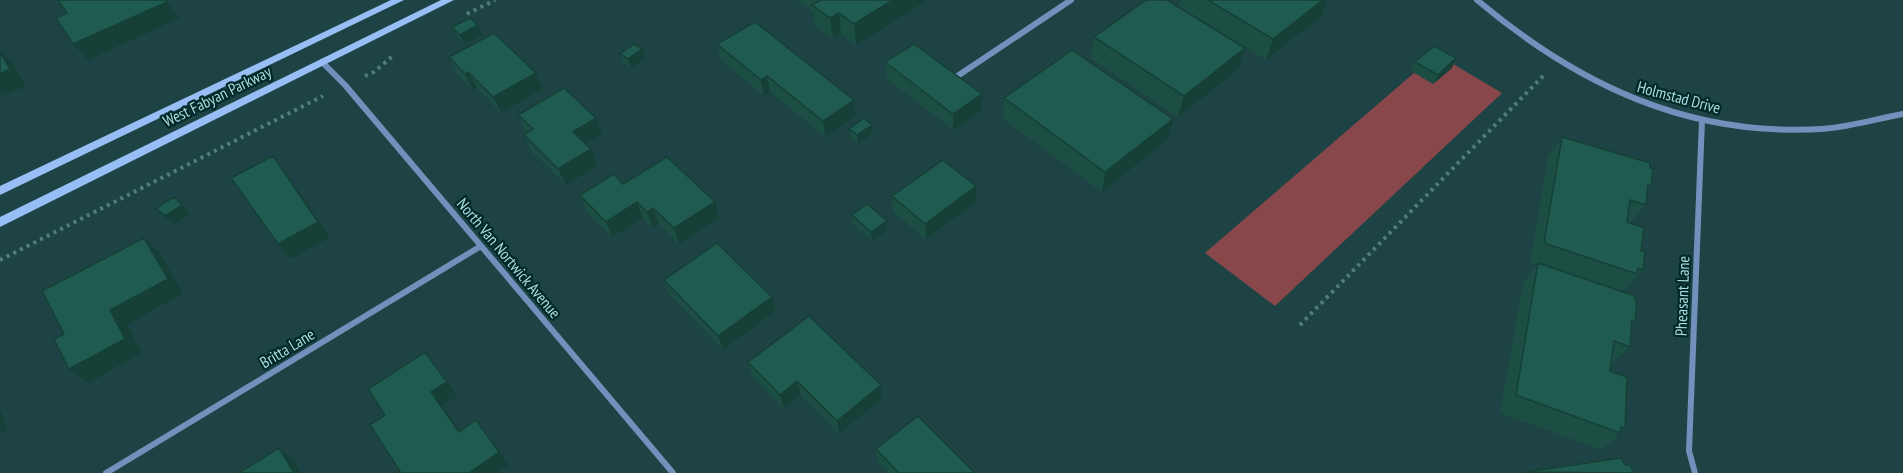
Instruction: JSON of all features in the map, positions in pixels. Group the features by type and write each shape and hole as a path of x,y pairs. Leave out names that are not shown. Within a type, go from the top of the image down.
{"main road":[{"name":"West Fabyan Parkway","path":"0,191 399,0"},
{"name":"West Fabyan Parkway","path":"0,222 449,0"}],"street":[{"path":"956,76 1071,0"},
{"name":"Holmstad Drive","path":"1477,0 1504,25 1558,62 1631,99 1702,120 1753,127 1823,129 1903,114"},
{"name":"North Van Nortwick Avenue","path":"322,62 345,86 673,473"},
{"name":"Pheasant Lane","path":"1695,473 1689,451 1702,120"},
{"name":"Britta Lane","path":"106,473 481,246"}],"path":[{"path":"460,17 495,0"},
{"path":"0,260 374,72 401,48"},
{"path":"1300,325 1558,62"}],"shaded area":[{"path":"1436,54 1502,93 1275,306 1205,253"}],"building":[{"path":"58,0 166,0 167,2 73,44 56,18 67,13"},
{"path":"821,0 893,0 854,24 839,13 830,18 812,5"},
{"path":"1146,0 1167,0 1245,48 1184,96 1094,37"},
{"path":"1208,0 1323,0 1273,39"},
{"path":"470,18 478,25 460,35 452,27"},
{"path":"755,22 854,100 823,121 767,76 761,80 717,44"},
{"path":"494,33 536,73 493,97 468,72 465,74 449,57"},
{"path":"634,44 642,49 628,59 620,54"},
{"path":"914,44 982,94 953,114 885,62"},
{"path":"1434,46 1456,58 1438,75 1415,62"},
{"path":"1072,50 1173,119 1105,172 1004,98"},
{"path":"0,52 10,69 0,74"},
{"path":"564,88 596,118 573,132 591,149 558,169 524,135 533,129 518,115"},
{"path":"864,118 872,125 857,135 849,129"},
{"path":"1562,137 1650,163 1650,168 1653,169 1651,186 1648,185 1646,205 1630,200 1627,222 1644,228 1641,251 1645,252 1643,270 1638,268 1637,274 1544,243"},
{"path":"273,156 318,222 278,244 231,178"},
{"path":"667,157 715,202 674,228 653,208 647,212 637,202 606,222 580,195 614,174 623,184"},
{"path":"943,160 976,186 925,224 892,196"},
{"path":"174,197 182,205 165,216 156,208"},
{"path":"867,204 887,221 871,232 852,215"},
{"path":"144,238 168,279 110,310 125,339 69,369 54,339 64,334 42,291"},
{"path":"717,243 772,297 718,336 664,280"},
{"path":"1538,263 1635,296 1637,302 1635,321 1632,321 1630,347 1614,341 1610,371 1627,377 1625,429 1621,427 1620,433 1516,395"},
{"path":"809,316 881,385 837,421 797,381 780,395 748,362"},
{"path":"425,352 447,382 431,392 459,432 476,420 499,452 469,473 397,473 400,471 370,425 385,415 368,389"},
{"path":"918,416 975,473 899,473 876,449"},
{"path":"279,448 294,473 239,473"},
{"path":"1621,458 1625,465 1630,465 1634,473 1525,472"}]}
